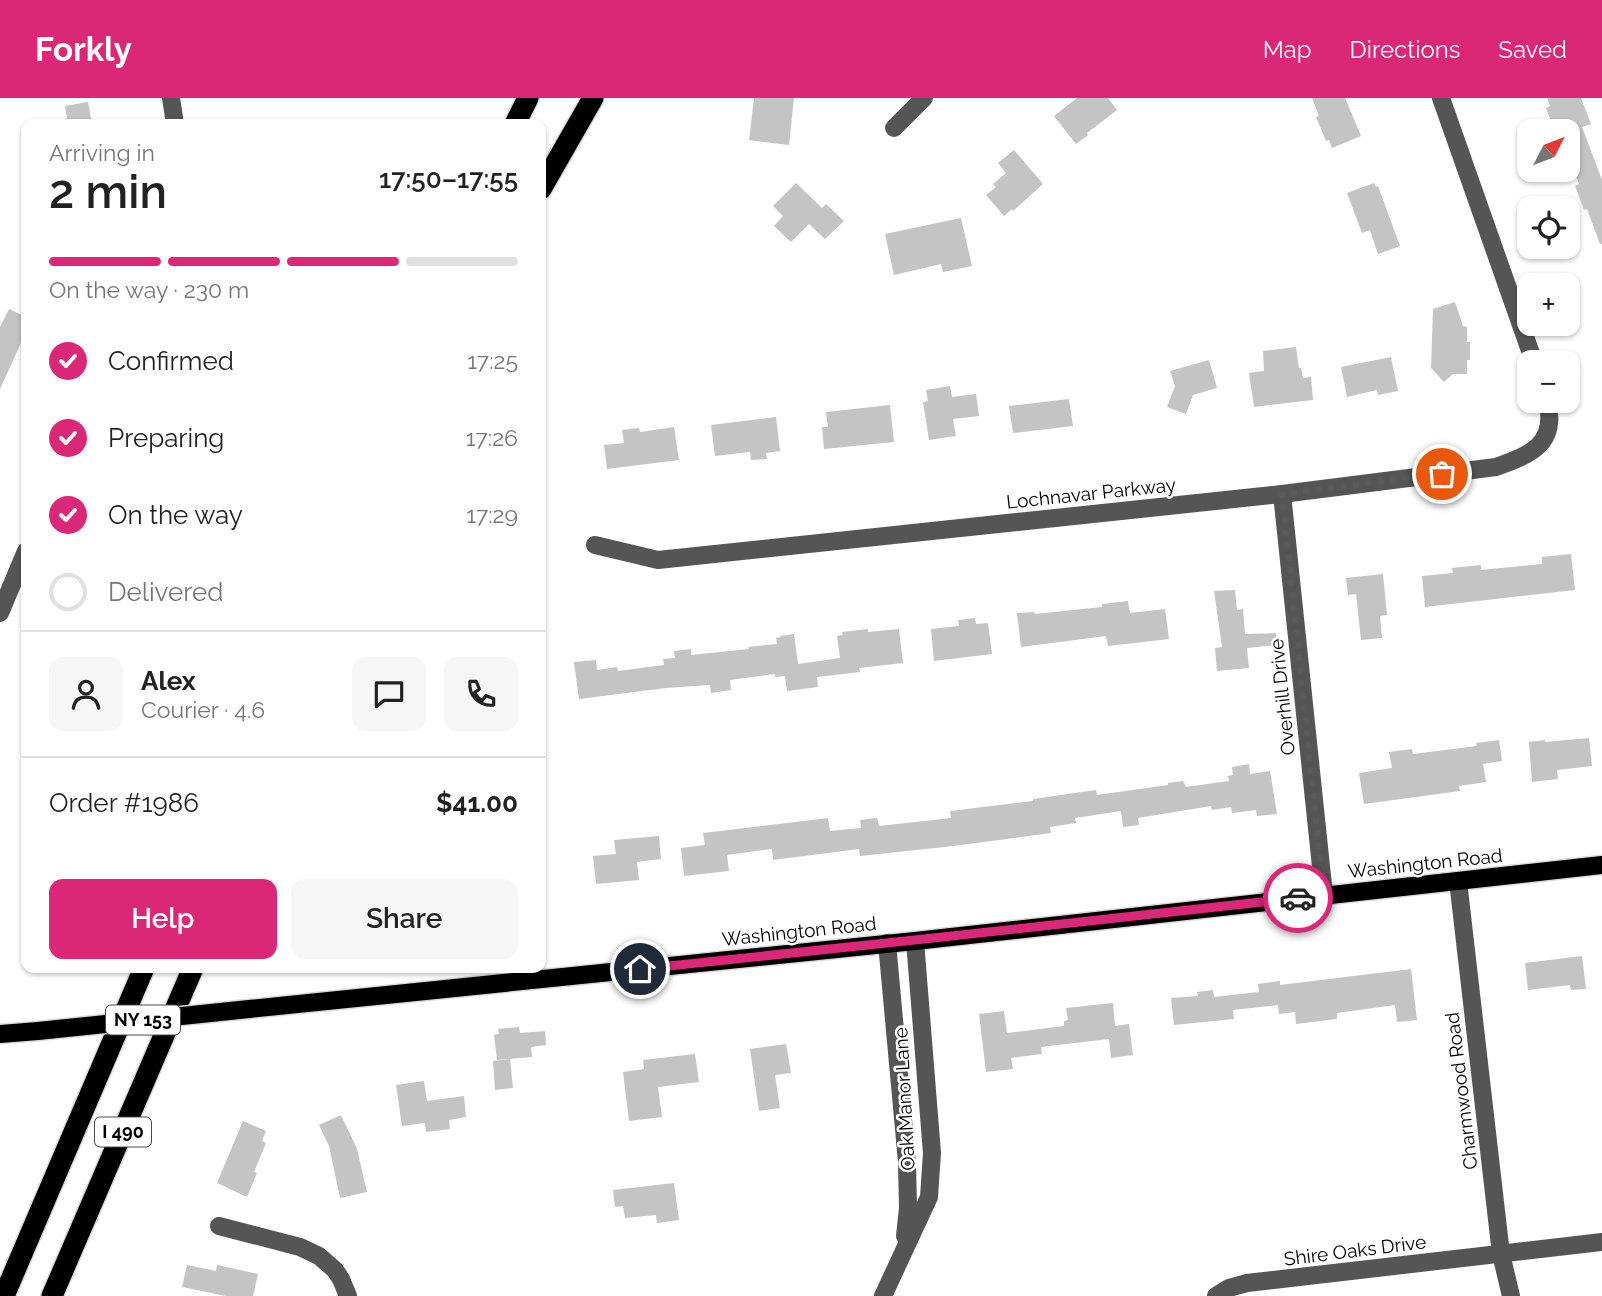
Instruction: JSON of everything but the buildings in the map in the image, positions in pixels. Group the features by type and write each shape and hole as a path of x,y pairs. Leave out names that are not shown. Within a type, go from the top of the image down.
{"highway":[{"path":"518,119 528,98"},
{"path":"546,180 593,98"},
{"name":"I 490","path":"4,1296 142,973"},
{"name":"I 490","path":"52,1296 191,973"}],"main road":[{"name":"Washington Road","path":"0,1034 887,943 1602,865"}],"street":[{"path":"171,98 174,119"},
{"path":"894,128 924,98"},
{"path":"1441,98 1530,350"},
{"name":"Lochnavar Parkway","path":"596,545 658,560 1282,494 1496,467 1522,458 1541,444 1547,432 1549,413"},
{"name":"Overhill Drive","path":"1282,494 1324,895"},
{"path":"0,612 21,563"},
{"name":"Charmwood Road","path":"1458,881 1501,1254 1511,1296"},
{"name":"Oak Manor Lane","path":"883,1296 929,1197 932,1153 915,940"},
{"name":"Oak Manor Lane","path":"887,943 907,1162 908,1208 904,1251"},
{"path":"219,1226 300,1247 319,1256 335,1270 348,1296"},
{"name":"Shire Oaks Drive","path":"1216,1296 1229,1288 1247,1283 1602,1242"}],"way so far":[{"path":"1298,898 1324,895 1282,494 1442,474"}],"route":[{"path":"640,969 1298,898"}]}
